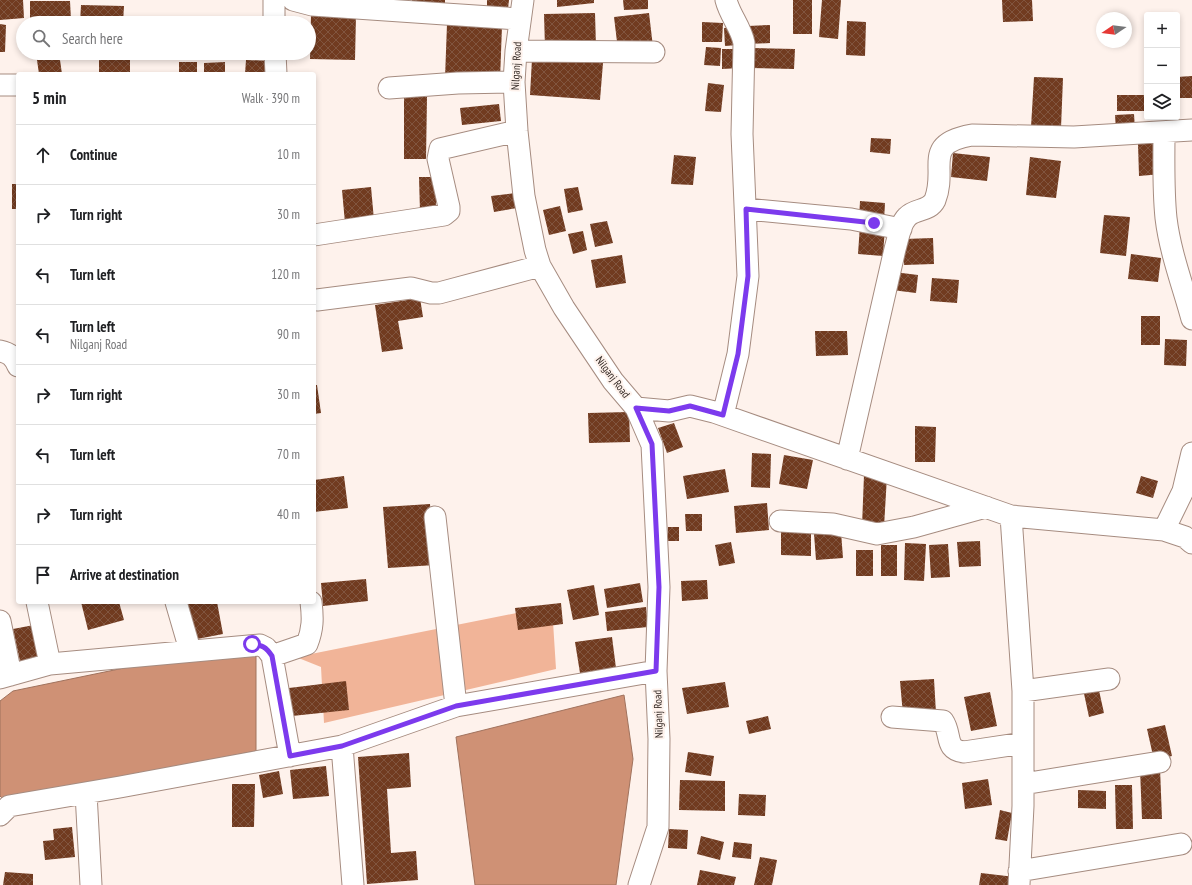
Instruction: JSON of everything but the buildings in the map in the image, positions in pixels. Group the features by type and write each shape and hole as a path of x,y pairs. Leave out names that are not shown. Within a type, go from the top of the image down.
{"street":[{"path":"274,0 274,16"},
{"path":"723,415 738,354 748,276 741,107 744,43 742,33 729,12 726,0"},
{"path":"306,2 521,10"},
{"name":"Nilganj Road","path":"521,10 514,82 517,131 524,196 540,266 564,308 613,381 636,408 652,444 659,587 656,671 659,739 658,827 639,885"},
{"path":"516,50 654,52"},
{"path":"275,60 276,72"},
{"path":"389,88 458,83 514,82"},
{"path":"0,85 16,86"},
{"path":"847,459 895,249 901,229 907,217 915,212 928,209 935,200 938,183 939,157 945,144 956,138 972,135 1074,138 1192,130"},
{"path":"316,235 449,212 438,159 440,149 517,131"},
{"path":"1164,132 1163,182 1166,219 1172,250 1192,319"},
{"path":"746,209 851,219 901,229"},
{"path":"317,300 411,288 430,293 439,293 540,266"},
{"path":"0,351 8,353 16,362"},
{"path":"636,408 669,411 690,406 723,415 1011,516 1164,530 1185,537 1192,543"},
{"path":"1164,530 1183,491 1192,454"},
{"path":"780,521 833,524 877,534 914,527 986,508"},
{"path":"1011,516 1023,691 1024,743 1019,878 1182,844"},
{"path":"435,517 456,706"},
{"path":"37,604 50,664"},
{"path":"177,604 190,650"},
{"path":"272,656 307,644 312,631 313,618 311,604"},
{"path":"0,621 5,676 50,664 190,650 260,645 266,648 272,656 290,756"},
{"path":"0,816 9,806 342,746 456,706 656,671"},
{"path":"1023,691 1109,679"},
{"path":"892,718 943,721 952,747 956,751 964,752 1024,743"},
{"path":"342,746 353,885"},
{"path":"1023,784 1160,762"},
{"path":"86,793 91,885"}],"shaded area":[{"path":"552,606 556,669 324,723 321,667 296,657"},
{"path":"230,646 256,656 256,751 3,799 0,796 0,701 13,691"},
{"path":"624,695 633,759 616,885 475,885 456,737"}],"route":[{"path":"252,644 260,645 266,648 272,656 290,756 342,746 456,706 656,671 659,587 652,444 636,408 669,411 690,406 723,415 738,354 748,276 746,209 851,219 874,223"}]}
